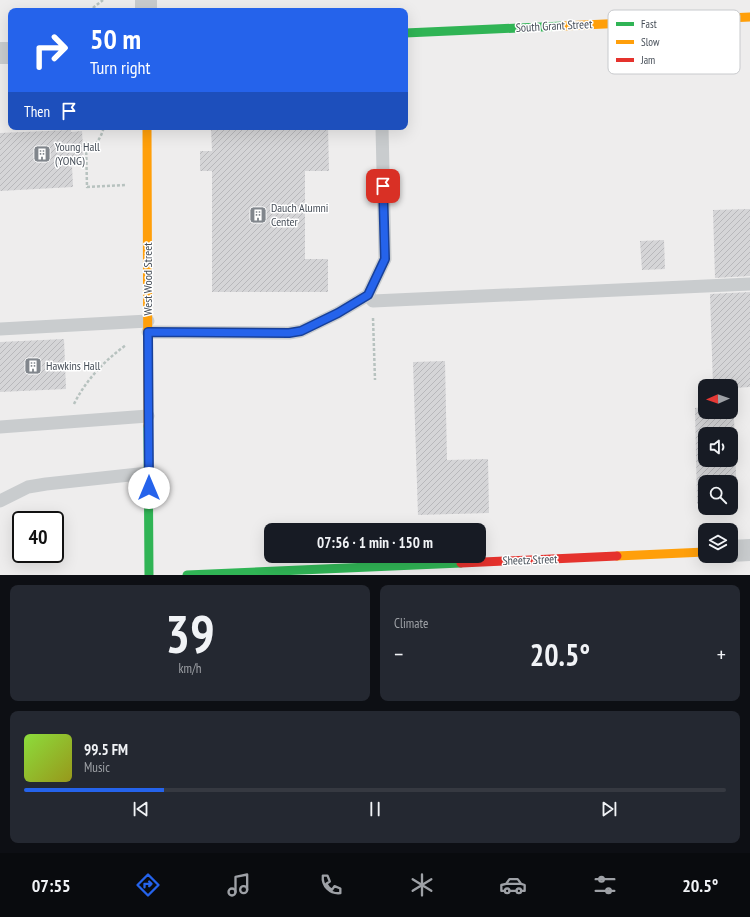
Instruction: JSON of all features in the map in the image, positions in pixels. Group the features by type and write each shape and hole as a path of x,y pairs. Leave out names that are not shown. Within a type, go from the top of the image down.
{"street":[{"name":"South Grant Street","path":"740,17 750,17"},
{"name":"South Grant Street","path":"408,33 608,24"},
{"name":"West Wood Street","path":"147,130 149,575"},
{"path":"738,551 750,550"},
{"name":"Sheetz Street","path":"187,575 266,573 698,552"}],"lane":[{"path":"370,298 385,259 382,130"},
{"path":"0,329 148,327 289,333 301,331 370,298 750,284"},
{"path":"0,427 148,416"},
{"path":"0,501 28,487 148,473"}],"path":[{"path":"93,8 103,0"},
{"path":"86,148 96,144 103,130"},
{"path":"86,142 88,187 128,185"},
{"path":"370,298 375,380"},
{"path":"71,409 89,379 102,364 128,344"}],"building":[{"name":"Young Hall (YONG)","path":"71,130 71,132 82,131 84,165 72,166 73,187 0,191 0,133"},
{"name":"Dauch Alumni Center","path":"211,130 328,130 329,171 305,171 305,259 328,259 328,292 212,292 212,171 200,171 200,151 212,151"},
{"path":"750,209 750,276 715,278 713,210"},
{"path":"664,240 665,269 642,270 640,241"},
{"path":"750,292 750,387 738,388 738,379 713,379 710,294"},
{"name":"Hawkins Hall","path":"64,339 66,389 0,392 0,342"},
{"path":"445,361 447,460 488,459 489,513 418,515 413,362"},
{"path":"695,408 698,408 698,419 734,419 734,427 698,427 698,467 736,467 736,475 698,475 698,504 697,504"}],"traffic: fast":[{"path":"408,33 563,26"},
{"path":"148,426 149,575"},
{"path":"187,575 461,563"}],"traffic: slow":[{"path":"740,17 750,17"},
{"path":"563,26 608,24"},
{"path":"147,130 148,426"},
{"path":"617,556 698,552"}],"traffic: jam":[{"path":"486,562 617,556"}],"place":[{"name":"Young Hall (YONG)","path":"42,154"},
{"name":"Dauch Alumni Center","path":"258,215"},
{"name":"Hawkins Hall","path":"33,366"}],"route":[{"path":"149,488 148,332 289,333 301,331 338,313 368,295 385,259 383,186"}]}
